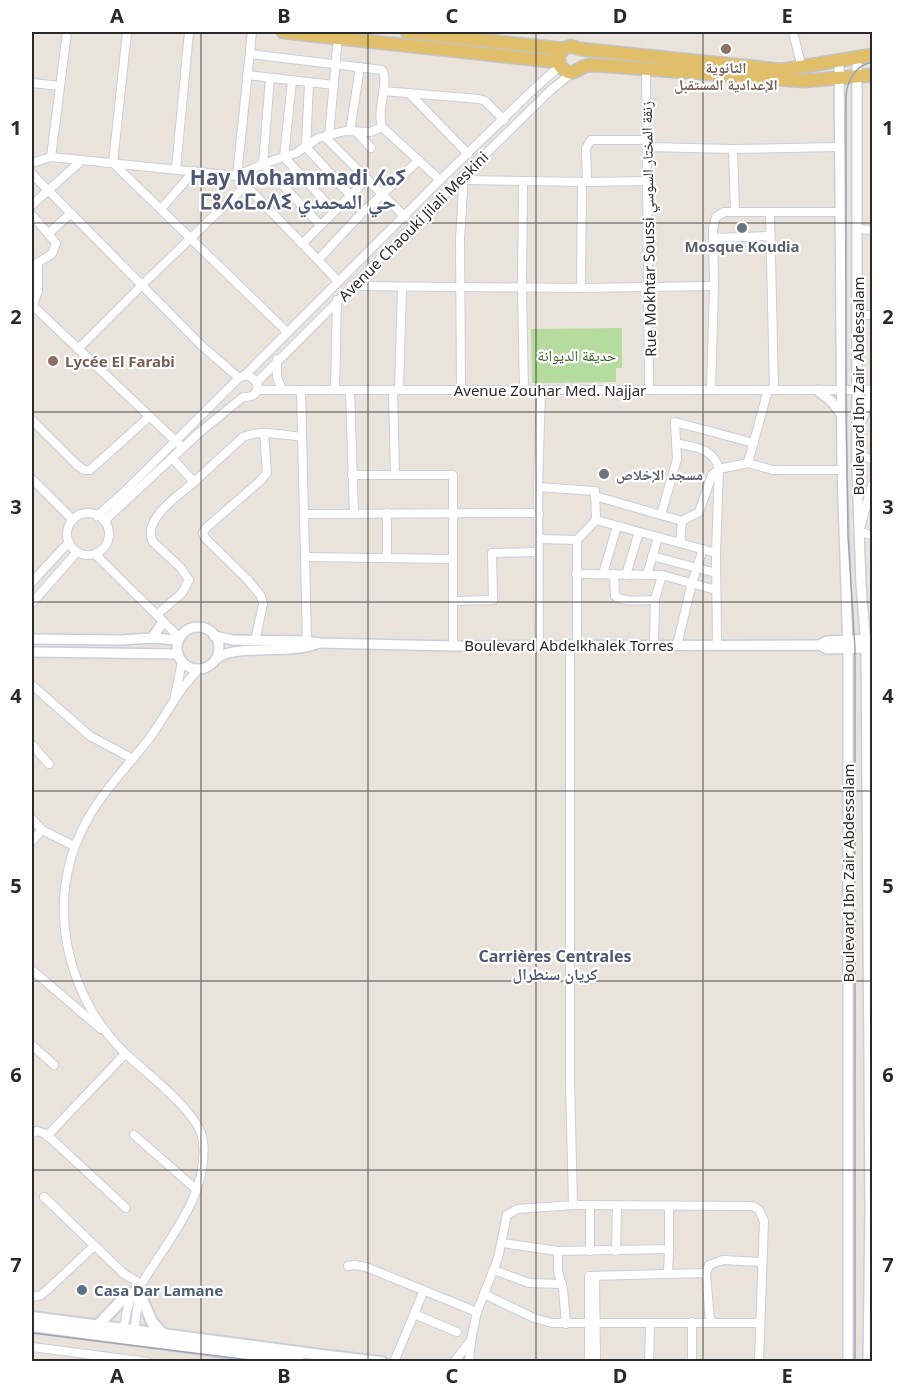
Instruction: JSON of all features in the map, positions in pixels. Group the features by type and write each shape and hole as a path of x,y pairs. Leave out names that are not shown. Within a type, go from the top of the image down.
{"main road":[{"path":"283,32 559,64"},
{"path":"407,32 563,49 572,46 580,49 764,69 802,68 873,54"},
{"path":"563,49 558,57 559,64 567,72 572,73 584,66 596,65 777,80 839,79 873,75"},
{"path":"580,49 585,57 584,66"},
{"path":"97,1326 125,1298 139,1289 152,1322 164,1334"},
{"path":"32,1317 97,1326 129,1334 164,1334 382,1362"},
{"path":"32,1326 129,1334 300,1362"}],"street":[{"path":"51,157 68,32"},
{"path":"113,163 127,32"},
{"path":"176,169 189,32"},
{"path":"237,176 252,32"},
{"path":"793,32 802,68"},
{"path":"327,137 338,37"},
{"path":"250,54 383,71 380,112 382,127 440,180"},
{"name":"Boulevard Ibn Zair Abdessalam","path":"857,58 857,455 863,615 869,644 871,1287 868,1362"},
{"name":"Boulevard Ibn Zair Abdessalam","path":"839,61 842,470 848,644 848,1362"},
{"name":"Avenue Chaouki Jilali Meskini","path":"97,516 240,379 559,64"},
{"path":"353,131 360,67"},
{"name":"Rue Mokhtar Soussi زنقة المختار السوسي","path":"646,68 649,390"},
{"name":"Avenue Chaouki Jilali Meskini","path":"257,386 277,359 464,178 552,89 572,73"},
{"path":"248,75 334,86"},
{"path":"270,78 263,164 320,225"},
{"path":"292,81 284,157 334,211"},
{"path":"32,83 60,86"},
{"path":"309,83 306,147 350,195"},
{"path":"383,91 479,99 485,101 504,120"},
{"path":"409,93 468,154"},
{"path":"32,163 51,157 237,176 296,153 316,139 353,131 370,132 382,127"},
{"path":"353,131 371,148"},
{"path":"327,137 366,180 405,217"},
{"path":"581,288 586,148 591,140 733,149 839,147"},
{"path":"733,149 735,212"},
{"path":"32,205 82,160"},
{"path":"318,260 382,194 419,160"},
{"path":"113,163 287,332"},
{"path":"160,209 194,171"},
{"path":"32,174 202,346 240,379"},
{"path":"237,176 338,281"},
{"path":"461,390 460,239 464,178 584,182 648,181"},
{"path":"302,244 366,180"},
{"path":"523,181 524,390"},
{"path":"78,350 246,184"},
{"path":"711,390 713,238 716,217 724,212 840,212"},
{"path":"748,463 771,390 770,212"},
{"path":"48,234 70,213"},
{"path":"32,215 56,243 55,250 35,265 38,291 32,305 183,448"},
{"path":"858,230 873,230"},
{"path":"713,238 770,236"},
{"path":"351,286 522,288 714,286"},
{"path":"395,475 396,390 402,287"},
{"path":"335,390 337,300"},
{"path":"857,315 873,315"},
{"path":"277,359 277,377 282,390"},
{"path":"252,377 257,386 252,397 243,397 236,392 240,379 252,377"},
{"name":"Avenue Zouhar Med. Najjar","path":"257,386 282,390 873,391"},
{"path":"301,390 307,641"},
{"path":"350,390 354,514"},
{"path":"538,644 540,539 538,487 541,390"},
{"path":"817,390 831,401 842,415"},
{"path":"857,430 873,391"},
{"path":"104,521 183,448 243,397"},
{"path":"32,420 77,465 84,470 90,470 150,416"},
{"path":"661,515 677,459 675,422 754,443"},
{"path":"160,612 182,593 189,580 180,567 151,538 152,525 161,512 243,437 264,433 302,437"},
{"path":"255,641 263,604 261,596 254,586 205,538 203,533 267,473 264,433"},
{"path":"675,442 711,453 719,469 716,553 717,645"},
{"path":"857,455 873,459"},
{"path":"173,459 194,482"},
{"path":"595,496 682,521 699,512 712,475 719,469 748,463 773,470 842,470"},
{"path":"352,475 453,475 453,646"},
{"path":"32,479 71,522"},
{"path":"873,485 859,532 873,535"},
{"path":"32,486 71,522"},
{"path":"538,487 595,492 596,520 577,540 570,1080 573,1205"},
{"path":"387,513 387,558"},
{"path":"304,514 539,513"},
{"path":"84,514 97,516 104,521 108,527 108,541 97,553 86,555 77,552 69,542 68,530 71,522 84,514"},
{"path":"596,520 716,553"},
{"path":"680,543 682,521"},
{"path":"603,574 617,526"},
{"path":"626,575 639,532"},
{"path":"647,575 658,537"},
{"path":"540,539 577,540"},
{"path":"32,582 69,542"},
{"path":"677,645 703,549"},
{"path":"32,603 77,552"},
{"path":"453,601 493,600 492,553 539,552"},
{"path":"97,553 160,612 180,637 180,658 174,701"},
{"path":"97,553 180,637"},
{"path":"652,556 716,573"},
{"path":"305,557 453,559"},
{"path":"576,574 662,575 716,590"},
{"path":"614,574 616,597 624,600 655,600"},
{"path":"654,645 655,600 662,575"},
{"path":"863,615 873,624"},
{"path":"152,638 163,622"},
{"path":"32,639 121,640 180,637 187,630 199,627 210,631 219,647 216,658 212,663 199,669 174,701 155,731 92,812 74,846 67,877 63,911 65,941 85,999 111,1037 126,1054 185,1109 201,1130 204,1154 200,1180 171,1239 139,1289 129,1334"},
{"name":"Boulevard Abdelkhalek Torres","path":"214,636 233,640 307,641 319,644 453,646 820,645 827,640 848,644 869,644"},
{"name":"Boulevard Abdelkhalek Torres","path":"212,663 230,652 307,649 319,644"},
{"path":"32,652 180,658 193,668 199,669"},
{"path":"32,685 90,736 133,759"},
{"path":"32,745 49,764"},
{"path":"32,819 42,830 74,846"},
{"path":"32,841 42,830"},
{"path":"32,970 111,1037"},
{"path":"32,1045 54,1065"},
{"path":"48,1136 126,1054"},
{"path":"32,1133 40,1131 48,1136 126,1208"},
{"path":"134,1135 196,1190"},
{"path":"44,1197 139,1289"},
{"path":"469,1362 477,1312 494,1270 507,1215 511,1211 525,1208 573,1205 753,1206 759,1210 764,1221 759,1362"},
{"path":"590,1206 590,1251"},
{"path":"616,1251 617,1206"},
{"path":"668,1274 669,1206"},
{"path":"502,1243 558,1251 669,1249"},
{"path":"32,1297 46,1291 94,1246"},
{"path":"558,1251 558,1271 562,1284 566,1324"},
{"path":"710,1321 706,1273 709,1265 717,1261 762,1262"},
{"path":"348,1266 366,1267 477,1312"},
{"path":"494,1270 529,1283 562,1284"},
{"path":"589,1362 595,1276 706,1273"},
{"path":"394,1362 424,1290"},
{"path":"484,1294 534,1318 552,1323 650,1324 710,1321 760,1323"},
{"path":"414,1314 457,1332"},
{"path":"692,1322 692,1362"},
{"path":"592,1324 596,1362"},
{"path":"649,1362 650,1324"},
{"path":"454,1362 471,1340"},
{"path":"32,1347 148,1362"},
{"path":"64,1351 64,1362"}],"green space":[{"name":"حديقة الديوانة","path":"622,328 622,368 616,368 616,382 532,383 531,329"}],"tram line":[{"path":"855,1362 855,649 848,536 846,414 846,95 849,83 857,70 872,62"},
{"path":"32,1333 267,1362"}],"place":[{"name":"الثانوية الإعدادية المستقبل","path":"726,49"},
{"name":"Mosque Koudia","path":"742,228"},
{"name":"Lycée El Farabi","path":"53,361"},
{"name":"مسجد الإخلاص","path":"604,474"},
{"name":"Casa Dar Lamane","path":"82,1290"}],"district":[{"name":"Hay Mohammadi ⵃⴰⵢ ⵎⵓⵃⴰⵎⴰⴷⵉ حي المحمدي","path":"298,189"},
{"name":"Carrières Centrales كريان سنطرال","path":"555,965"}]}
